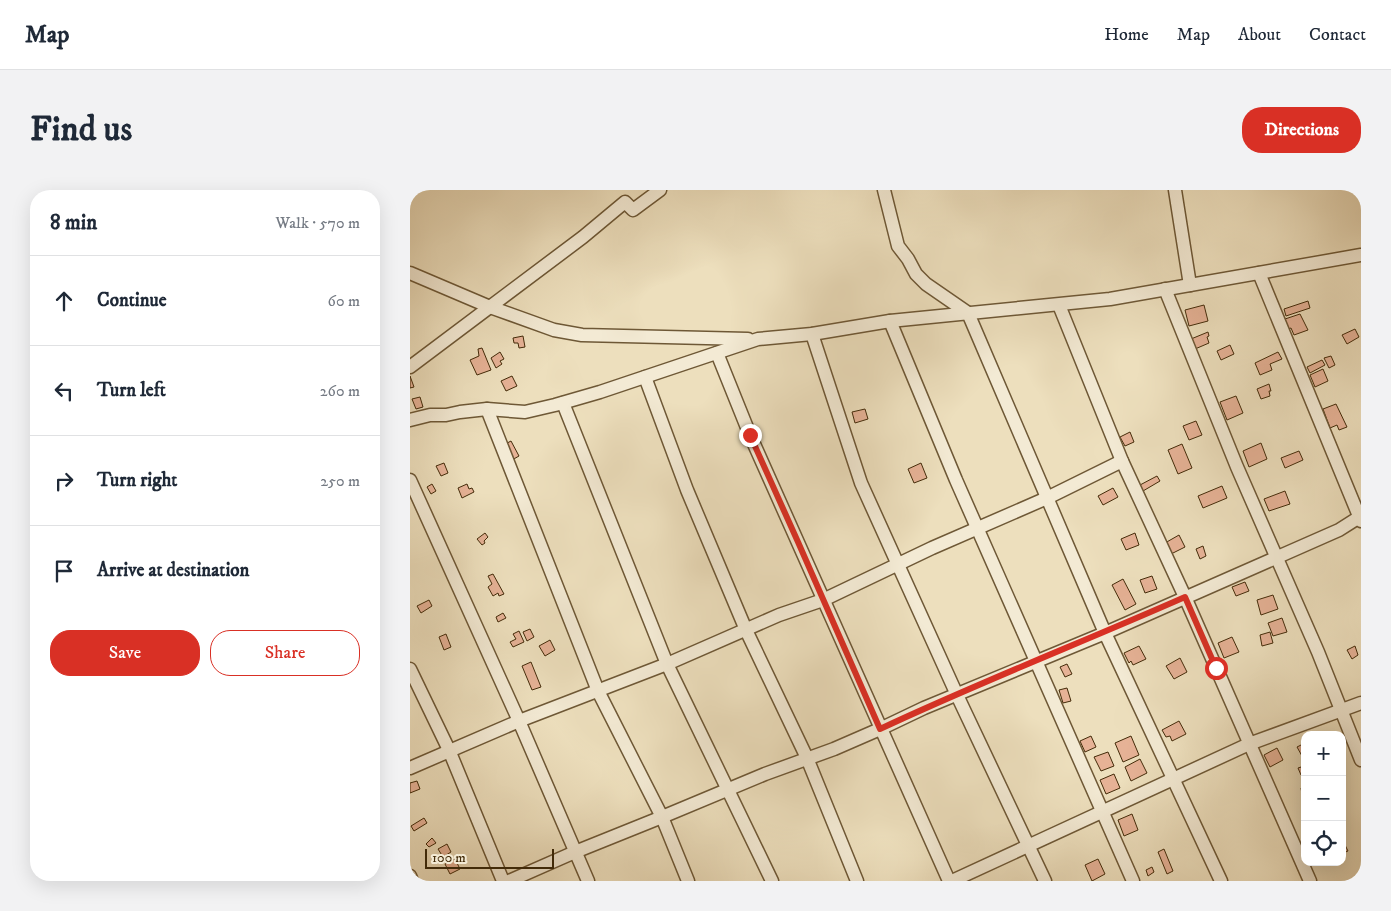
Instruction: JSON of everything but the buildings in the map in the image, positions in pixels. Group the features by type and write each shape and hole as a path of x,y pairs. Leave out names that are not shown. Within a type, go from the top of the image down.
{"street":[{"path":"410,367 584,238 625,202 633,210 660,190"},
{"path":"884,190 898,246 916,274 926,284 968,313 1105,633 1222,881"},
{"path":"1175,190 1190,285"},
{"path":"410,273 490,307 554,330 582,335 758,339 812,334 890,321 1110,299 1360,254"},
{"path":"510,881 575,852 880,729 1036,660 1105,633 1338,530 1360,518 1259,273"},
{"path":"1165,289 1233,458 1318,652 1361,760"},
{"path":"1059,305 1122,461 1185,597 1310,881"},
{"path":"890,321 977,529 1133,881"},
{"path":"812,334 861,483 957,695 1045,881"},
{"path":"410,420 430,415 446,415 487,409 525,412 563,403 758,339"},
{"path":"717,353 750,435 880,729 950,881 1250,744 1342,712 1361,703"},
{"path":"645,377 687,490 746,630 807,758 858,881"},
{"path":"563,403 667,664 772,881"},
{"path":"487,409 598,691 662,817 688,881"},
{"path":"410,768 519,721 667,664 779,616 823,600 898,564 1047,498 1122,461"},
{"path":"410,480 519,721 588,881"},
{"path":"410,669 449,750 503,881"},
{"path":"410,876 412,881"}],"route":[{"path":"750,435 880,729 924,708 1105,633 1185,597 1216,668"}]}
